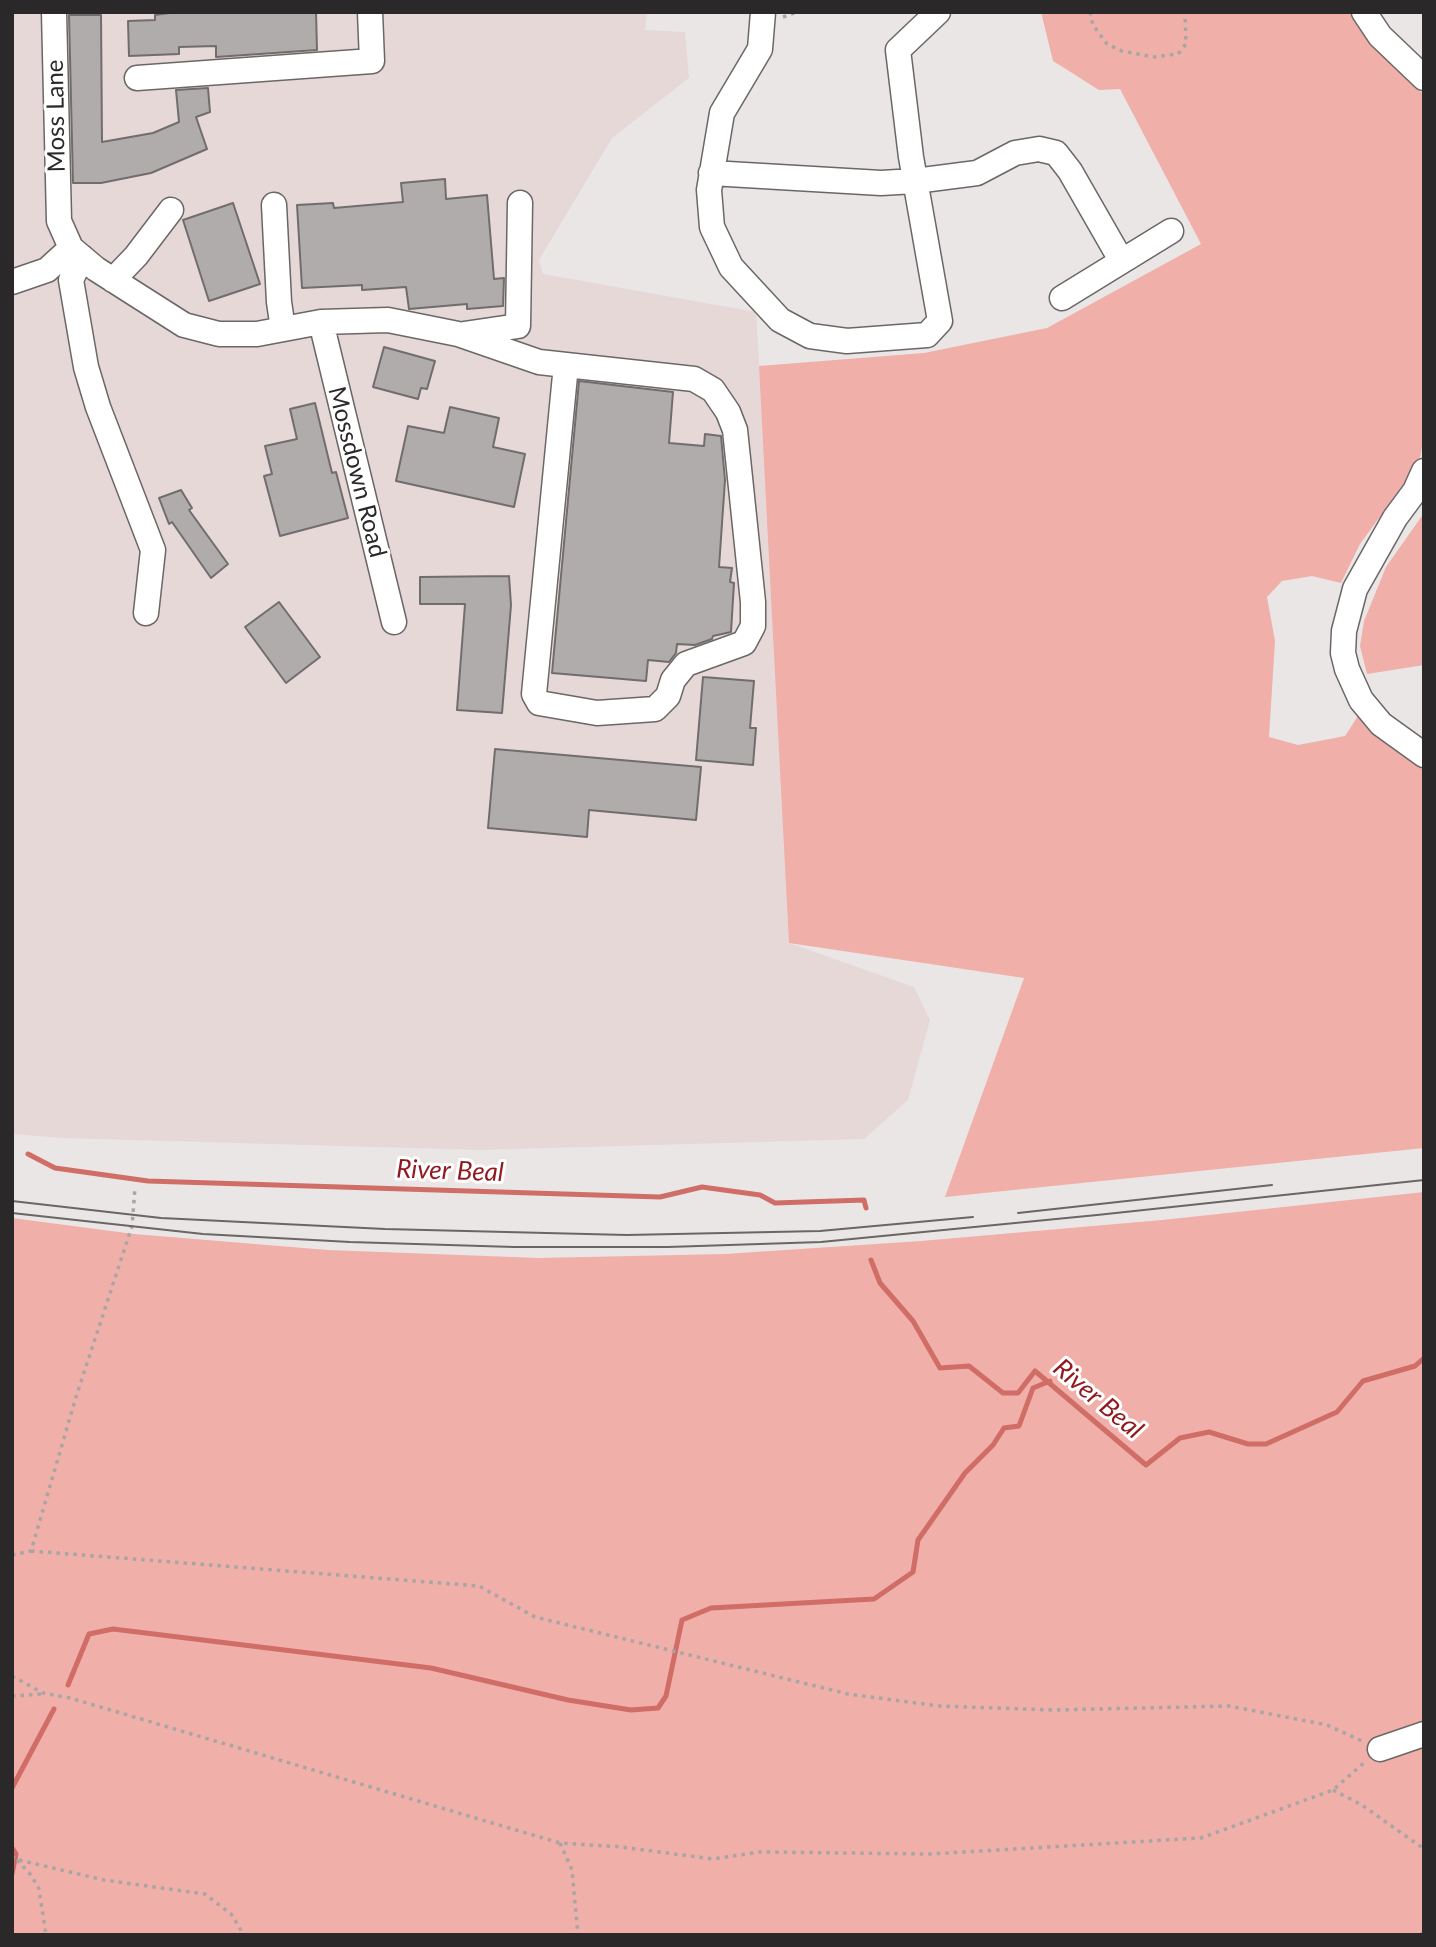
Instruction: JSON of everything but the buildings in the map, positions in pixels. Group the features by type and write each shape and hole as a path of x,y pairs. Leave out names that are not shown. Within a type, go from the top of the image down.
{"street":[{"name":"Moss Lane","path":"54,12 59,221 77,253"},
{"path":"137,78 372,61 370,12"},
{"path":"763,12 760,49 722,113 709,190 712,227 731,267 780,320 810,336 847,341 927,335 940,321 915,181 898,50 938,12"},
{"path":"1364,12 1380,36 1424,78"},
{"path":"711,173 881,183 915,181 977,173 1015,153 1039,149 1056,153 1070,170 1121,260"},
{"path":"458,334 518,326 520,203"},
{"path":"274,205 283,329"},
{"path":"113,280 136,257 171,210"},
{"path":"1062,298 1171,231"},
{"path":"77,253 113,280 184,325 219,334 257,334 320,321 388,320 458,334 539,362 694,379 713,390 728,412 735,430 753,602 753,626 744,643 686,664 673,680 668,696 655,709 597,713 539,704 534,694 566,365"},
{"path":"12,282 47,270 77,253"},
{"path":"77,253 71,280 86,367 98,407 153,550 146,613"},
{"name":"Mossdown Road","path":"320,321 394,622"},
{"path":"1424,471 1415,491 1395,518 1356,589 1344,631 1343,653 1347,670 1361,700 1381,724 1424,755"},
{"path":"1380,1749 1424,1734"}],"path":[{"path":"1090,12 1093,25 1107,44 1122,51 1154,57 1178,54 1186,44 1185,12"},
{"path":"31,1551 76,1397 132,1226 135,1188"},
{"path":"12,1555 31,1551 480,1586 535,1617 848,1694 939,1706 1054,1710 1229,1706 1326,1725 1380,1749 1333,1790 1201,1838 930,1854 760,1852 713,1858 560,1843 97,1706 43,1693 12,1676"},
{"path":"12,1696 43,1693"},
{"path":"1333,1790 1363,1805 1424,1849"},
{"path":"560,1843 572,1870 578,1935"},
{"path":"14,1858 31,1875 39,1889 46,1935"},
{"path":"14,1858 104,1880 205,1894 231,1914 244,1935"}],"shaded area":[{"path":"12,12 647,12 645,30 685,32 689,78 612,138 539,260 543,274 756,312 782,762 789,943 914,987 930,1020 908,1100 864,1139 480,1150 62,1138 12,1134"},
{"path":"1041,12 1354,12 1381,53 1424,95 1424,437 1419,463 1360,544 1341,583 1312,576 1282,581 1267,597 1275,641 1269,737 1298,745 1345,736 1358,716 1424,759 1424,1148 945,1197 1024,978 789,943 759,366 924,353 1047,328 1201,244 1120,89 1099,90 1053,61"},
{"path":"1424,513 1424,665 1367,674 1360,646 1364,621 1386,567"},
{"path":"1424,1192 1424,1935 12,1935 12,1218 134,1234 328,1250 539,1258 725,1254 921,1241 1162,1220"}],"waterway":[{"name":"River Beal","path":"28,1154 55,1168 148,1181 660,1197 702,1187 760,1195 775,1203 864,1200 866,1208"},
{"name":"River Beal","path":"871,1260 880,1283 913,1321 940,1368 969,1366 1003,1393 1018,1393 1035,1371 1146,1465 1180,1438 1209,1432 1248,1444 1266,1444 1337,1412 1363,1381 1415,1366 1424,1358"},
{"path":"68,1685 89,1634 113,1629 431,1668 568,1700 631,1710 658,1708 666,1696 682,1620 711,1608 874,1599 913,1572 918,1540 965,1473 993,1445 1004,1428 1019,1426 1033,1388 1050,1381"},
{"path":"12,1788 54,1709"},
{"path":"12,1848 16,1854 12,1874"}],"tram line":[{"path":"12,1213 203,1234 350,1242 514,1247 668,1247 821,1242 1424,1180"},
{"path":"1018,1213 1272,1185"},
{"path":"12,1201 161,1218 385,1229 627,1235 820,1231 973,1217"}]}
